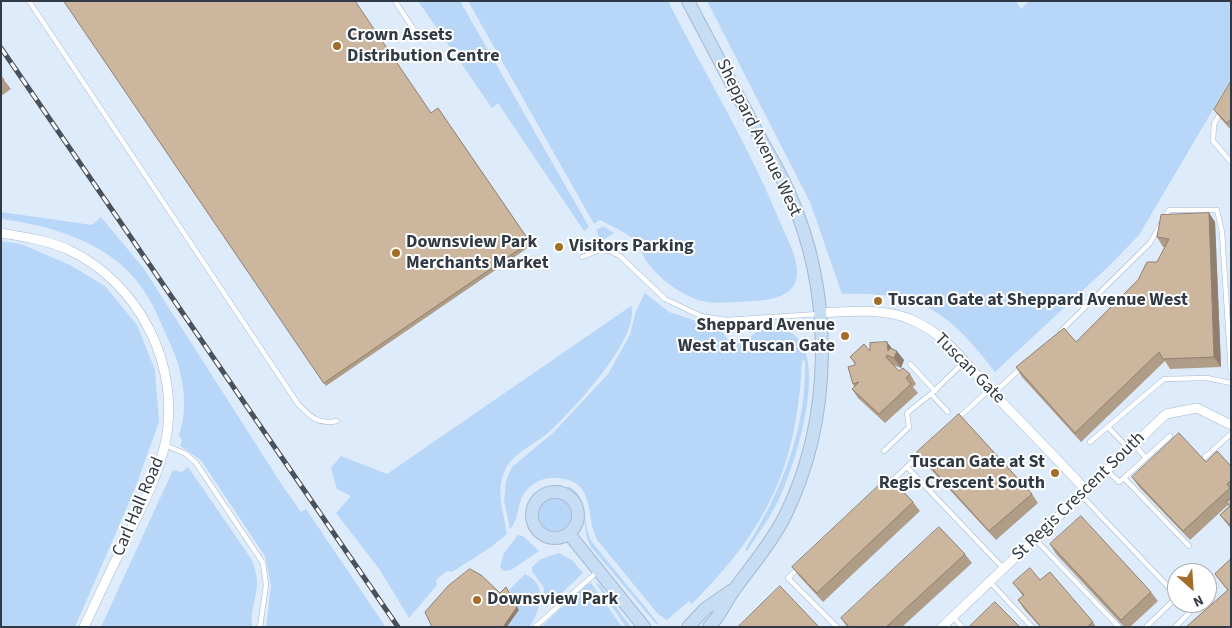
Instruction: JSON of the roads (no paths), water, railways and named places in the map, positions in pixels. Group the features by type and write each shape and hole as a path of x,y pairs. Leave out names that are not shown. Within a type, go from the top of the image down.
{"main road":[{"name":"Sheppard Avenue West","path":"688,1 790,195 805,237 822,314 820,387 813,432 801,478 779,526 760,558 735,588 718,618 709,627"},
{"path":"569,534 644,627"},
{"name":"Sheppard Avenue West","path":"688,627 705,609 735,588"}],"street":[{"name":"Carl Hall Road","path":"1,233 38,239 78,255 108,275 135,305 153,336 165,374 169,406 165,445 152,485 84,627"},
{"name":"Tuscan Gate","path":"822,314 868,312 911,320 935,332 965,361 1083,492"},
{"name":"St Regis Crescent South","path":"942,627 1166,414 1197,408 1230,423"}],"lane":[{"path":"28,1 298,404 310,416 325,424 337,421"},
{"path":"395,1 416,32"},
{"path":"1222,110 1214,124 1213,142 1231,162"},
{"path":"1059,333 1150,242 1169,210 1218,210 1222,232 1231,373"},
{"path":"582,257 600,250 610,251 620,256 665,299 701,316 726,320 822,314"},
{"path":"884,451 909,427 907,413 933,392 965,361"},
{"path":"910,364 948,412"},
{"path":"950,426 1024,365"},
{"path":"1090,442 1164,379 1206,378 1231,383"},
{"path":"1108,427 1146,458"},
{"path":"1205,457 1231,434"},
{"path":"1106,470 1119,482 1170,436"},
{"path":"165,445 186,454 196,463 261,558 266,585 260,627"},
{"path":"886,486 928,447"},
{"path":"907,467 1004,569"},
{"path":"1124,478 1188,546"},
{"path":"1083,492 1167,585"},
{"path":"1035,538 1119,627"},
{"path":"802,565 788,578 837,627"},
{"path":"536,627 588,577 598,571"},
{"path":"990,582 1032,627"},
{"path":"1146,627 1167,606"},
{"path":"1175,627 1189,613"},
{"path":"953,617 962,627"}],"railway":[{"path":"1,48 398,627"}],"place":[{"name":"Crown Assets Distribution Centre","path":"337,46"},
{"name":"Visitors Parking","path":"559,247"},
{"name":"Downsview Park Merchants Market","path":"396,253"},
{"name":"Tuscan Gate at Sheppard Avenue West","path":"878,301"},
{"name":"Sheppard Avenue West at Tuscan Gate","path":"845,336"},
{"name":"Tuscan Gate at St Regis Crescent South","path":"1055,473"},
{"name":"Downsview Park","path":"477,600"}]}
